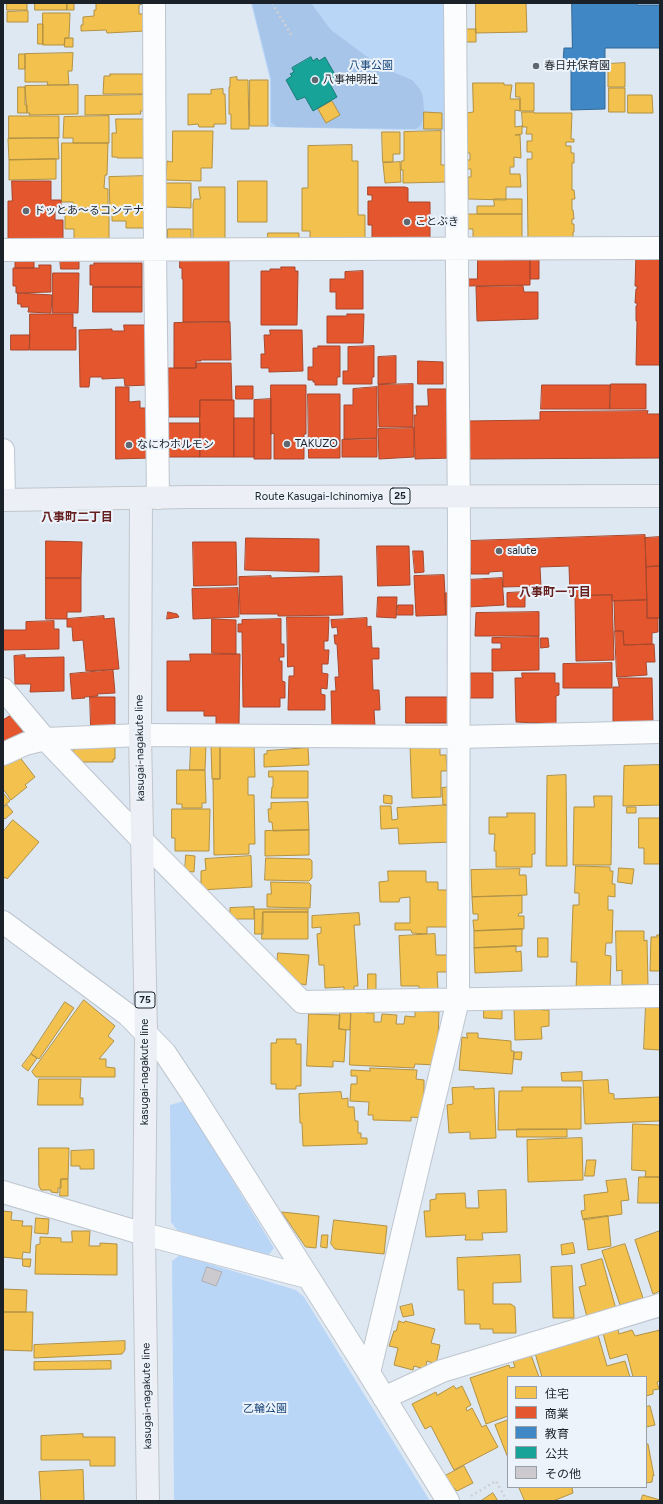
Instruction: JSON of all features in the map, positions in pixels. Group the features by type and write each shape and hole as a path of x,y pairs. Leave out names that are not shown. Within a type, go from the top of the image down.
{"main road":[{"name":"Route Kasugai-Ichinomiya","path":"3,500 459,496 660,496"},
{"name":"kasugai-nagakute line","path":"148,1501 144,1234 146,1033 140,735 149,498"}],"street":[{"path":"149,498 155,249 154,3"},
{"path":"369,1373 458,1000 459,496 455,3"},
{"path":"3,250 660,248"},
{"path":"3,450 3,500"},
{"path":"3,688 45,739 142,840 302,1002 660,996"},
{"path":"3,754 25,744 45,739 140,735 459,737 660,732"},
{"path":"3,922 128,1015 165,1053 384,1398 458,1499"},
{"path":"3,1192 144,1234 307,1277"},
{"path":"384,1398 442,1371 660,1305"}],"path":[{"path":"272,3 292,36"},
{"path":"458,1499 496,1481 507,1501"}],"green space":[{"name":"八事公園","path":"251,3 446,3 447,131 270,127 270,80"},
{"name":"八事公園","path":"252,3 311,3 331,30 381,67 412,80 420,89 423,97 424,112 421,125 416,129 277,127 271,122 271,79"},
{"path":"184,1101 274,1248 267,1257 177,1230 171,1222 170,1105"},
{"name":"乙輪公園","path":"180,1255 296,1290 304,1297 430,1501 174,1501 172,1261"}],"building: 住宅":[{"path":"7,3 27,3 27,10 7,10"},
{"path":"35,3 67,3 67,10 35,10"},
{"path":"67,3 74,3 74,10 67,10"},
{"path":"80,3 141,3 142,4 139,5 139,14 145,14 145,31 107,33 106,30 81,31 83,17 94,16 96,4"},
{"path":"476,3 526,3 527,32 476,33"},
{"path":"28,11 28,22 7,22 7,12"},
{"path":"43,13 70,13 69,38 65,38 64,45 43,45"},
{"path":"38,24 43,24 43,44 38,44"},
{"path":"466,29 476,29 476,42 467,42"},
{"path":"65,38 73,38 73,47 65,47"},
{"path":"73,53 72,71 68,71 69,85 47,85 48,82 25,82 25,54"},
{"path":"19,54 25,54 25,69 19,69"},
{"path":"625,63 625,87 608,87 608,64"},
{"path":"110,74 148,74 147,94 103,94 104,76 110,76"},
{"path":"237,77 237,80 248,80 249,129 231,129 231,114 229,114 230,78"},
{"path":"250,80 268,80 268,126 250,126"},
{"path":"473,83 504,83 504,85 512,85 510,99 520,99 520,111 515,110 515,127 522,126 522,134 515,135 520,135 521,158 514,157 514,167 510,167 510,174 520,174 521,187 506,187 506,200 468,199 468,177 471,177 471,169 467,169 467,160 470,160 470,153 467,153 467,113 473,112"},
{"path":"516,83 534,83 534,111 520,111 520,97 516,97"},
{"path":"78,85 78,114 29,115 30,113 27,113 27,105 25,105 25,86"},
{"path":"18,87 25,87 27,113 18,113"},
{"path":"609,88 625,88 625,112 609,112"},
{"path":"223,89 223,94 225,94 226,124 214,124 214,127 199,127 198,124 188,125 188,94 211,94 211,90"},
{"path":"147,95 147,111 140,111 141,114 85,115 85,96"},
{"path":"628,95 652,95 653,113 628,113"},
{"path":"332,101 340,115 326,123 318,109"},
{"path":"424,112 442,113 442,129 424,129"},
{"path":"522,112 572,113 571,139 574,139 574,142 566,142 566,146 571,146 571,153 574,153 574,163 572,163 572,190 574,190 575,199 572,199 574,219 572,219 572,224 574,224 573,240 528,240 527,159 532,159 532,152 527,152 527,141 532,141 532,134 526,134 527,127 523,127"},
{"path":"9,116 59,116 59,138 9,138"},
{"path":"109,116 109,143 73,143 73,138 63,138 64,117"},
{"path":"116,119 145,119 145,158 112,157 112,133 116,133"},
{"path":"173,131 213,131 212,168 201,168 201,181 166,180 167,161 172,162"},
{"path":"441,131 441,165 446,165 446,182 403,183 401,161 404,161 404,132"},
{"path":"382,132 400,132 400,154 393,154 393,162 383,162"},
{"path":"58,138 59,159 9,160 8,139"},
{"path":"62,143 108,143 107,175 105,175 104,188 108,189 108,208 73,208 73,202 62,202"},
{"path":"352,145 352,161 358,161 358,215 365,215 365,239 310,240 310,231 302,231 302,188 308,188 308,146"},
{"path":"56,159 56,179 9,180 9,160"},
{"path":"400,162 401,182 385,183 383,163"},
{"path":"147,176 146,228 126,228 126,221 112,221 112,212 110,212 109,177"},
{"path":"238,181 267,181 267,222 238,222"},
{"path":"166,183 191,183 191,208 165,207"},
{"path":"199,187 225,187 225,239 193,239 193,204 194,199 200,199"},
{"path":"494,199 522,199 522,214 477,214 477,206 494,206"},
{"path":"109,208 109,242 74,239 74,229 65,229 65,209"},
{"path":"467,214 522,214 522,240 473,240 473,229 467,229"},
{"path":"168,229 191,229 191,243 168,242"},
{"path":"268,233 299,233 299,240 268,240"},
{"path":"254,744 255,777 248,777 248,795 254,795 255,844 249,844 249,854 214,855 213,779 220,779 220,745"},
{"path":"191,745 206,745 205,770 190,770"},
{"path":"220,745 220,779 212,779 211,746"},
{"path":"440,745 440,755 446,755 447,771 441,771 441,797 412,798 410,746"},
{"path":"76,746 115,746 115,759 113,759 113,762 76,762 73,759 73,749 77,749"},
{"path":"308,748 309,765 264,767 264,754 267,754 267,751"},
{"path":"18,755 35,777 25,785 27,787 11,800 3,789 3,766"},
{"path":"660,765 660,805 623,806 624,766"},
{"path":"177,770 205,770 206,803 202,803 202,808 182,808 182,804 177,804"},
{"path":"269,771 308,771 308,798 271,798 273,777 269,777"},
{"path":"566,775 567,866 546,866 547,776"},
{"path":"450,787 450,805 443,805 442,788"},
{"path":"3,793 10,801 3,807"},
{"path":"384,795 392,796 392,804 384,803"},
{"path":"594,796 612,796 611,865 573,865 574,807 594,807"},
{"path":"308,802 309,830 273,831 272,822 269,822 268,809 271,809 271,803"},
{"path":"7,805 13,812 5,819 3,817 3,809"},
{"path":"450,805 452,842 399,844 398,828 381,829 380,806 391,806 392,820 398,819 397,808"},
{"path":"627,807 636,807 636,813 627,813"},
{"path":"172,809 210,809 209,851 175,851 175,838 172,838"},
{"path":"507,813 535,813 535,854 532,854 532,867 496,867 496,851 494,851 495,834 489,834 489,817 507,817"},
{"path":"639,818 660,818 660,864 644,864 644,848 639,848"},
{"path":"13,820 39,842 7,879 5,877 3,880 3,832"},
{"path":"309,830 309,855 265,856 265,831"},
{"path":"186,855 195,856 194,872 185,871"},
{"path":"251,856 252,887 201,890 201,871 206,870 205,859"},
{"path":"266,858 310,859 312,861 312,878 309,881 265,880"},
{"path":"576,866 610,867 610,871 613,871 612,884 615,884 615,897 608,896 608,910 613,910 612,943 606,943 605,955 611,956 610,991 576,990 577,962 571,962 573,905 579,905 579,893 575,893"},
{"path":"619,868 634,869 632,884 618,882"},
{"path":"520,869 519,875 526,875 527,895 472,897 471,870"},
{"path":"388,871 426,871 426,882 438,882 438,890 452,890 447,927 427,927 427,934 412,933 411,930 395,930 395,923 410,923 410,897 400,898 399,902 380,902 379,882 388,881"},
{"path":"271,882 309,883 311,885 310,908 267,907 267,894 271,894"},
{"path":"522,896 522,913 519,913 518,916 524,916 524,929 474,931 473,920 478,920 478,914 473,914 472,897"},
{"path":"254,907 254,919 230,919 230,908"},
{"path":"255,909 308,909 308,912 263,912 263,934 255,934"},
{"path":"263,912 308,912 308,939 262,939"},
{"path":"359,913 360,925 354,925 358,986 354,986 354,990 344,991 344,987 325,988 324,965 319,965 317,934 321,933 321,927 312,928 312,916"},
{"path":"522,929 522,946 474,948 474,931"},
{"path":"616,931 644,931 644,941 647,940 648,985 622,985 622,970 617,971"},
{"path":"435,934 436,955 452,955 452,972 437,972 438,989 419,990 419,986 401,986 399,936"},
{"path":"657,935 660,935 660,971 650,971 651,937 657,937"},
{"path":"538,938 548,938 548,957 538,957"},
{"path":"516,946 516,952 521,951 522,971 475,973 474,948"},
{"path":"278,953 309,955 306,985 297,983 277,966"},
{"path":"368,974 376,974 376,991 368,991"},
{"path":"84,1000 115,1026 108,1036 114,1041 99,1059 106,1059 106,1067 115,1068 115,1077 36,1077 32,1072"},
{"path":"65,1002 74,1008 39,1059 31,1054"},
{"path":"646,1005 660,1006 660,1050 644,1049"},
{"path":"484,1007 502,1007 502,1019 484,1018"},
{"path":"542,1008 542,1010 549,1010 549,1026 541,1027 542,1039 515,1040 514,1009"},
{"path":"351,1009 366,1010 366,1013 374,1013 374,1022 381,1022 382,1014 397,1015 396,1024 404,1024 405,1016 415,1017 415,1011 439,1012 437,1065 415,1064 414,1068 350,1065"},
{"path":"340,1013 351,1013 350,1030 339,1029"},
{"path":"309,1014 340,1015 339,1029 346,1030 344,1062 333,1061 333,1067 307,1066"},
{"path":"467,1033 478,1033 478,1038 511,1041 511,1051 514,1051 512,1074 459,1070 462,1037 467,1038"},
{"path":"277,1039 296,1039 296,1044 301,1044 301,1086 296,1086 296,1089 276,1089 276,1084 271,1084 271,1043 276,1043"},
{"path":"515,1052 522,1052 521,1060 514,1059"},
{"path":"31,1054 37,1058 28,1071 22,1066"},
{"path":"370,1068 417,1070 416,1079 424,1080 424,1095 426,1095 422,1118 411,1117 411,1121 373,1120 373,1115 368,1115 369,1102 350,1101 351,1084 357,1084 357,1076 351,1076 351,1070 370,1071"},
{"path":"582,1072 582,1081 562,1081 561,1073"},
{"path":"39,1079 81,1079 80,1098 83,1098 83,1105 38,1105"},
{"path":"608,1080 609,1093 614,1094 614,1099 660,1097 660,1121 585,1124 583,1081"},
{"path":"474,1087 474,1089 494,1088 496,1138 470,1139 470,1132 449,1133 447,1105 453,1104 452,1088"},
{"path":"522,1087 581,1087 581,1129 498,1130 499,1091 522,1091"},
{"path":"341,1092 342,1099 348,1098 348,1107 354,1107 355,1121 358,1121 358,1133 361,1133 361,1138 367,1138 367,1144 303,1146 302,1123 300,1123 299,1094"},
{"path":"633,1124 660,1125 660,1177 645,1177 646,1171 632,1170"},
{"path":"517,1129 567,1129 567,1137 517,1137"},
{"path":"582,1138 583,1180 528,1182 527,1140"},
{"path":"39,1148 69,1148 68,1179 61,1179 61,1188 58,1188 58,1193 51,1192 51,1190 41,1190 39,1186"},
{"path":"94,1150 94,1169 80,1169 80,1166 71,1166 71,1151"},
{"path":"587,1160 596,1160 594,1176 585,1176"},
{"path":"639,1177 660,1177 660,1203 638,1203"},
{"path":"61,1179 68,1179 68,1196 60,1196"},
{"path":"626,1179 629,1200 621,1201 622,1214 583,1220 581,1211 585,1210 584,1195 608,1192 606,1181"},
{"path":"506,1190 507,1232 482,1233 483,1240 465,1240 466,1235 426,1237 424,1211 430,1211 430,1200 436,1199 436,1194 465,1193 466,1208 479,1208 478,1191"},
{"path":"3,1211 12,1212 11,1220 23,1221 22,1226 32,1226 30,1253 23,1252 22,1259 3,1257"},
{"path":"282,1212 319,1216 316,1248 306,1247"},
{"path":"608,1216 611,1246 588,1250 584,1219"},
{"path":"36,1218 49,1219 48,1234 35,1233"},
{"path":"334,1220 387,1226 384,1254 335,1249 331,1244"},
{"path":"72,1231 90,1231 89,1246 100,1246 100,1243 117,1244 117,1275 35,1274 36,1245 40,1244 40,1237 61,1238 61,1242 72,1242"},
{"path":"660,1231 660,1291 653,1294 635,1240"},
{"path":"322,1235 328,1235 327,1248 321,1247"},
{"path":"573,1243 575,1253 562,1255 561,1245"},
{"path":"625,1244 643,1298 620,1305 602,1251"},
{"path":"520,1255 521,1282 493,1283 493,1304 511,1304 515,1307 516,1333 493,1333 493,1329 480,1329 480,1324 465,1324 464,1290 458,1290 457,1258"},
{"path":"23,1259 31,1259 30,1267 23,1266"},
{"path":"602,1259 616,1309 587,1317 579,1287 586,1285 581,1265"},
{"path":"572,1266 574,1318 553,1318 551,1267"},
{"path":"3,1289 27,1290 26,1312 3,1312"},
{"path":"412,1304 414,1315 403,1317 400,1307"},
{"path":"3,1312 33,1312 32,1351 3,1350"},
{"path":"399,1321 404,1323 405,1321 435,1329 431,1343 440,1345 436,1364 427,1361 425,1369 414,1366 413,1370 394,1365 398,1348 389,1346"},
{"path":"618,1329 619,1334 632,1330 635,1336 660,1330 660,1381 657,1382 659,1389 653,1390 653,1394 647,1396 647,1376 633,1376 627,1354 610,1359 603,1333"},
{"path":"598,1335 607,1366 625,1361 630,1376 542,1376 535,1353"},
{"path":"125,1341 125,1350 122,1354 34,1358 34,1345"},
{"path":"531,1355 539,1376 507,1376 507,1416 486,1424 470,1378 509,1365 510,1368 515,1367 513,1361"},
{"path":"111,1361 111,1369 34,1370 34,1362"},
{"path":"454,1386 456,1389 462,1386 471,1405 466,1408 467,1411 472,1408 482,1427 486,1425 498,1447 454,1470 431,1426 425,1429 412,1404 436,1392 437,1395"},
{"path":"650,1406 655,1425 647,1427 647,1407"},
{"path":"507,1420 507,1455 495,1425"},
{"path":"83,1434 83,1437 115,1437 115,1466 90,1466 90,1460 41,1460 41,1436"},
{"path":"647,1444 654,1476 653,1475 652,1482 647,1483"},
{"path":"464,1466 473,1483 457,1491 443,1477"},
{"path":"83,1470 84,1501 41,1501 39,1472"},
{"path":"519,1488 572,1488 573,1493 553,1501 525,1501"},
{"path":"493,1493 498,1501 481,1501"},
{"path":"643,1495 660,1500 660,1501 641,1501"}],"building: 商業":[{"path":"12,181 51,181 51,200 61,200 61,207 55,207 55,220 63,220 63,241 8,240 8,201 12,201"},
{"path":"368,187 405,187 408,188 408,202 430,202 430,238 372,238 372,225 368,225 368,201 372,201 372,195 368,195"},
{"path":"660,253 660,365 636,365 636,254"},
{"path":"478,257 505,257 505,260 530,260 530,285 468,286 467,279 477,279"},
{"path":"528,257 539,257 539,279 530,279 530,260 528,260"},
{"path":"34,258 34,268 15,268 15,259"},
{"path":"60,259 79,259 79,269 61,269"},
{"path":"180,260 229,260 229,322 183,322 183,279 182,268 180,268"},
{"path":"94,263 142,263 142,287 93,287 93,285 90,285 90,265 94,265"},
{"path":"39,265 51,265 51,292 16,293 16,286 13,286 13,268 39,268"},
{"path":"281,267 295,267 295,271 298,271 297,325 261,325 261,271 281,269"},
{"path":"363,271 363,309 336,309 336,292 330,292 330,279 345,279 345,272"},
{"path":"53,273 79,273 78,313 53,313"},
{"path":"523,286 524,292 538,292 538,319 477,321 476,287"},
{"path":"93,287 142,287 142,312 93,312"},
{"path":"18,293 52,295 51,313 28,312 29,307 21,307 21,304 18,304"},
{"path":"30,314 73,314 73,328 76,327 76,350 30,350"},
{"path":"347,314 364,314 363,343 327,343 327,316 347,316"},
{"path":"230,322 231,360 201,360 196,361 196,368 174,368 174,323"},
{"path":"124,325 148,325 148,385 125,386 124,378 102,379 102,377 90,377 89,387 80,387 79,330 112,329 112,331 124,331"},
{"path":"270,330 302,330 303,371 269,372 269,368 261,368 261,354 265,354 264,335 270,335"},
{"path":"11,335 30,335 29,350 11,350"},
{"path":"318,346 340,346 340,377 337,377 337,385 315,385 313,380 308,380 308,367 313,367 313,348 318,348"},
{"path":"374,346 374,377 372,377 372,384 343,384 343,371 348,371 348,347"},
{"path":"396,356 396,383 378,384 378,357"},
{"path":"418,361 443,362 443,384 418,384"},
{"path":"196,363 231,363 232,400 200,400 200,417 168,417 165,387 168,387 168,368 196,368"},
{"path":"413,384 413,427 379,427 378,385"},
{"path":"611,384 646,384 646,409 610,409"},
{"path":"271,385 306,385 306,434 304,434 304,459 274,459 274,433 271,434"},
{"path":"542,385 610,385 610,409 541,409"},
{"path":"236,386 253,386 253,399 236,399"},
{"path":"116,387 129,387 129,402 140,401 140,408 150,408 150,458 116,459"},
{"path":"377,387 377,438 344,439 344,405 353,405 353,389"},
{"path":"428,389 449,389 451,458 415,459 414,415 417,415 416,406 428,406"},
{"path":"308,394 340,394 340,458 309,458"},
{"path":"271,399 271,459 254,459 254,400"},
{"path":"200,400 234,400 234,457 200,457"},
{"path":"648,411 647,414 660,414 660,458 468,459 468,421 540,420 540,412"},
{"path":"234,418 254,418 254,457 234,457"},
{"path":"167,423 200,423 200,457 167,457"},
{"path":"414,428 414,457 379,459 378,429"},
{"path":"377,439 377,457 342,457 342,440"},
{"path":"645,535 647,600 612,601 612,595 570,596 569,566 540,567 541,586 503,587 503,571 489,572 489,574 471,574 469,541"},
{"path":"660,537 660,566 646,567 645,538"},
{"path":"246,538 319,539 319,572 245,570"},
{"path":"46,541 82,542 81,578 46,578"},
{"path":"193,542 236,542 237,585 194,586"},
{"path":"377,546 409,546 410,585 378,586"},
{"path":"413,551 423,551 424,572 415,573"},
{"path":"660,566 660,618 647,618 646,567"},
{"path":"444,575 446,615 416,616 414,576"},
{"path":"271,576 271,578 342,576 343,615 278,616 278,614 240,614 239,577"},
{"path":"46,578 81,578 81,612 67,612 67,619 46,619"},
{"path":"502,578 504,605 469,607 467,580"},
{"path":"238,588 239,617 193,619 192,589"},
{"path":"525,592 525,607 507,607 507,593"},
{"path":"445,593 450,593 450,615 446,615"},
{"path":"612,595 614,660 576,661 575,596"},
{"path":"378,597 397,597 396,618 377,617"},
{"path":"647,600 647,618 658,618 658,632 652,633 652,644 624,645 623,631 615,631 614,601"},
{"path":"398,605 413,605 413,615 397,615"},
{"path":"168,612 177,614 179,617 167,619"},
{"path":"539,612 539,636 475,636 476,613"},
{"path":"104,616 104,619 114,618 119,669 86,671 83,640 73,641 72,627 67,627 67,619"},
{"path":"287,617 329,617 328,641 324,641 324,650 329,650 328,664 322,664 322,673 328,674 327,689 321,688 321,694 325,695 325,710 288,710 289,676 294,676 294,666 288,667"},
{"path":"367,618 367,627 371,626 372,648 379,648 379,659 372,659 373,690 379,690 380,710 374,710 375,726 332,728 331,691 336,691 335,677 339,677 337,644 335,644 334,635 338,635 337,627 332,628 331,620"},
{"path":"212,619 236,620 236,654 212,653"},
{"path":"281,619 281,644 284,644 284,657 280,657 279,661 282,661 282,681 285,682 285,698 280,698 280,707 243,707 242,632 238,632 238,624 242,624 242,620"},
{"path":"54,621 54,629 59,629 59,649 3,650 3,630 26,630 26,622"},
{"path":"615,631 623,631 624,645 654,644 655,662 646,662 647,675 617,677"},
{"path":"539,637 539,670 492,671 492,649 501,649 501,643 492,643 492,638"},
{"path":"541,638 548,638 549,647 541,648"},
{"path":"190,654 240,654 239,726 216,726 216,716 204,716 204,711 167,711 167,661 190,661"},
{"path":"25,655 25,658 64,657 64,691 30,692 31,684 15,684 14,656"},
{"path":"612,663 612,688 563,688 563,664"},
{"path":"113,670 115,693 97,694 98,696 72,699 70,674"},
{"path":"471,673 493,673 493,698 470,698"},
{"path":"522,673 555,673 555,683 559,683 559,695 556,696 556,724 516,722 515,678 522,678"},
{"path":"618,678 652,678 653,724 613,724 613,687 619,687"},
{"path":"90,697 115,697 115,726 91,726"},
{"path":"406,697 450,697 450,723 406,723"},
{"path":"13,714 23,733 3,744 3,717 4,719"}],"building: 教育":[{"path":"572,3 637,3 637,5 660,5 660,48 605,48 605,109 571,110 571,62 563,62 564,48 572,48"}],"building: 公共":[{"path":"311,57 313,61 317,58 319,61 325,57 337,78 330,84 337,97 313,111 305,97 297,100 286,80 292,76 290,74 294,72 292,68"}],"building: その他":[{"path":"207,1267 222,1272 216,1286 202,1281"}],"place":[{"name":"春日井保育園","path":"536,66"},
{"name":"八事神明社","path":"315,80"},
{"name":"ドッとあ〜るコンテナ","path":"26,211"},
{"name":"ことぶき","path":"407,222"},
{"name":"TAKUZO","path":"287,444"},
{"name":"なにわホルモン","path":"129,445"},
{"name":"salute","path":"499,551"}],"district":[{"name":"八事町二丁目","path":"77,517"},
{"name":"八事町一丁目","path":"555,592"}]}
